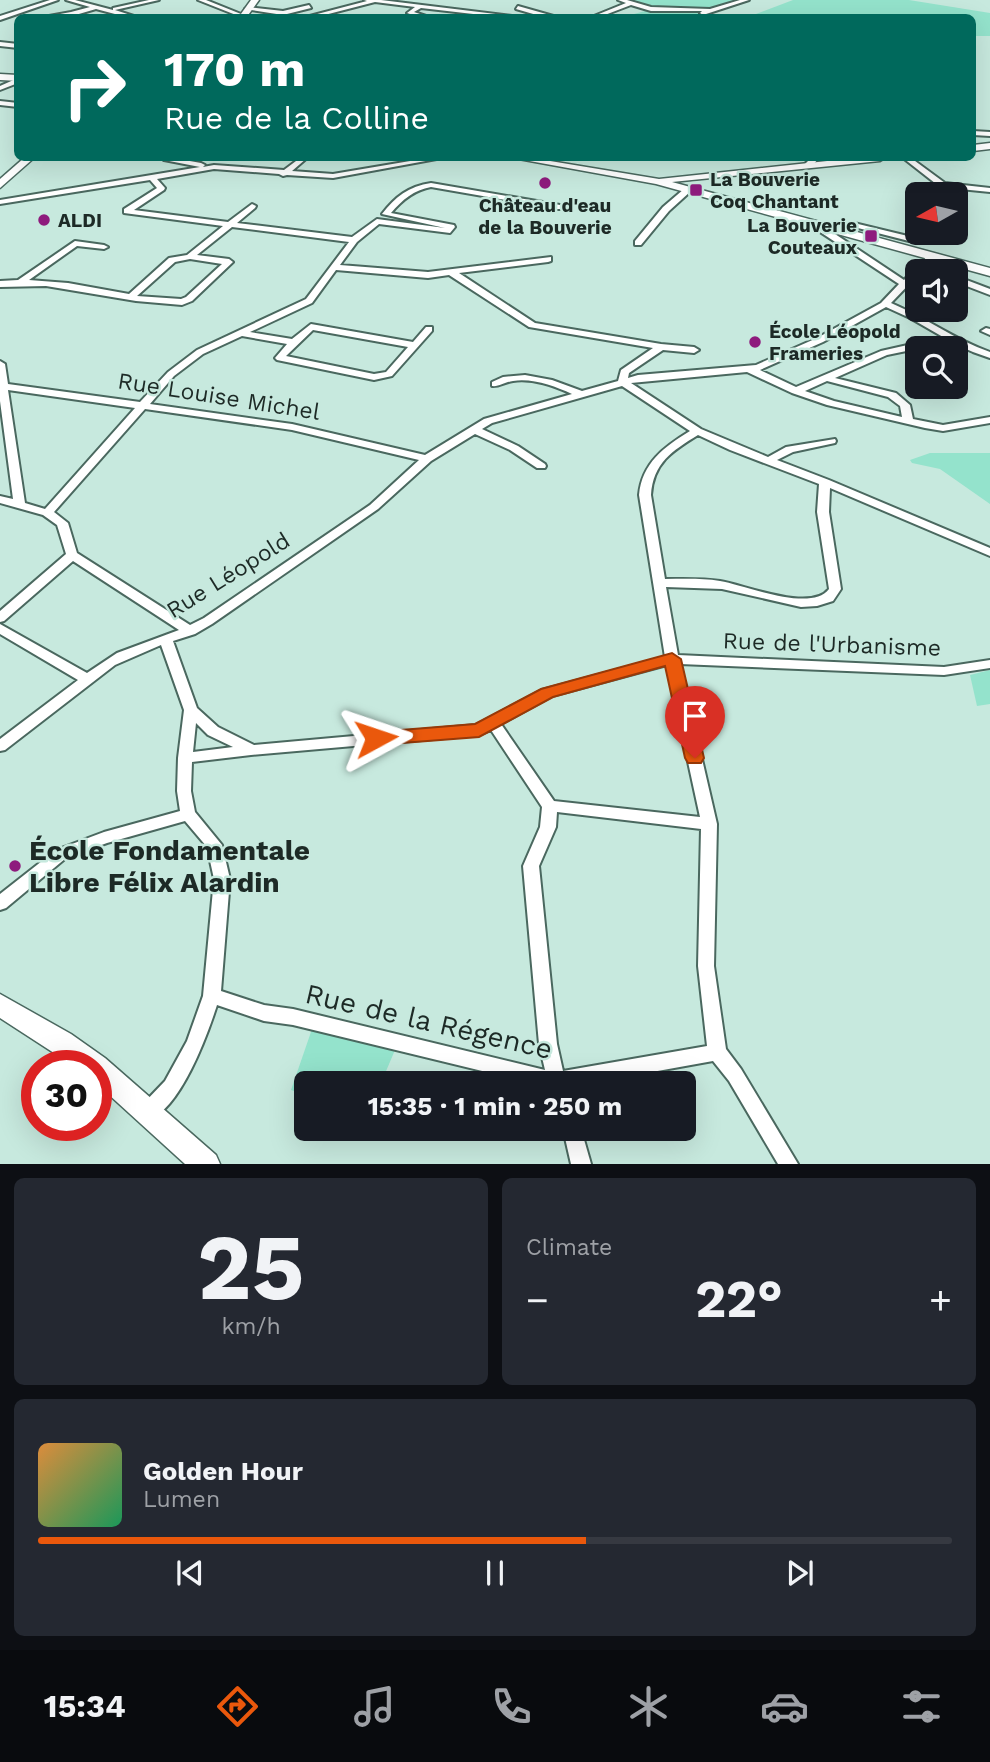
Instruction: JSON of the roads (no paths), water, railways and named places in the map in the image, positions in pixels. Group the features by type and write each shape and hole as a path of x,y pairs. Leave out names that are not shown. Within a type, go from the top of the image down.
{"main road":[{"path":"244,14 255,0"},
{"path":"0,185 26,161"},
{"path":"542,161 656,181 811,161"},
{"path":"656,181 836,231 908,240 915,251 990,272"},
{"path":"0,1005 73,1050"},
{"path":"112,1080 206,1164"}],"street":[{"path":"0,18 55,0"},
{"path":"71,0 124,14"},
{"path":"106,14 156,0"},
{"path":"201,0 244,14 284,13 309,7"},
{"path":"368,0 494,14 502,9 517,8 540,14"},
{"path":"621,0 644,8 708,10 746,0"},
{"path":"321,14 378,1"},
{"path":"604,14 632,5"},
{"path":"72,14 96,7"},
{"path":"414,14 410,13 419,7"},
{"path":"626,14 644,8"},
{"path":"703,14 708,10"},
{"path":"181,161 283,174 353,174 422,161"},
{"path":"283,174 300,161"},
{"path":"911,161 939,182"},
{"path":"0,202 214,167"},
{"path":"152,177 161,188 127,211 354,240"},
{"path":"47,513 171,374 186,362 240,333 309,301 354,240 415,188 431,185 557,207"},
{"path":"968,188 990,190"},
{"path":"638,243 666,209 687,191"},
{"path":"190,257 252,206"},
{"path":"377,221 447,231 451,227 386,214"},
{"path":"814,225 905,284"},
{"path":"22,281 75,243 104,247"},
{"path":"915,251 916,259"},
{"name":"Rue Léopold","path":"928,259 932,256"},
{"path":"0,284 22,281 132,296 183,302 229,262 190,257 172,260 132,296"},
{"path":"333,267 422,275 548,259"},
{"path":"452,273 532,325 661,347 694,349"},
{"name":"Rue Léopold","path":"0,746 124,654 190,631 367,512 426,458 473,429 502,415 623,382 667,374 751,370 820,340 886,304 905,284"},
{"path":"968,284 990,292"},
{"path":"886,304 923,320 946,336"},
{"path":"415,345 311,327 280,358 374,377 389,374 415,345 429,329"},
{"path":"240,333 294,342"},
{"path":"661,347 624,372 623,382 697,431 734,449 825,482 990,552"},
{"path":"796,391 884,353 905,349"},
{"path":"968,349 990,355"},
{"path":"0,363 19,503"},
{"path":"751,370 796,391 831,403 943,428 990,420"},
{"path":"495,384 506,378 534,379 556,383 579,393"},
{"path":"825,378 892,395 905,405 908,420"},
{"name":"Rue Louise Michel","path":"3,386 292,427 426,458"},
{"path":"473,429 514,448 541,467"},
{"path":"697,431 658,458 645,484 672,659 709,824 706,966 717,1052 735,1075 789,1164"},
{"path":"770,460 790,449 831,441"},
{"path":"661,583 723,585 797,602 825,601 831,598 835,589 823,512 825,482"},
{"path":"0,499 47,513 62,523 72,555 190,631"},
{"path":"0,618 72,555"},
{"path":"0,628 87,680"},
{"path":"166,640 191,710 213,731 252,750"},
{"name":"Rue de l'Urbanisme","path":"184,758 479,730 547,693 672,659 944,671 990,664"},
{"path":"149,1111 171,1087 195,1044 212,996 222,878 215,845 188,814 184,791 184,758 191,710"},
{"path":"494,724 550,806 548,827 531,866 548,1044 554,1071"},
{"path":"550,806 709,824"},
{"path":"0,903 61,854 104,838 188,814"},
{"name":"Rue de la Régence","path":"212,996 264,1013 293,1017 512,1071"},
{"name":"Rue de la Régence","path":"616,1071 717,1052"},
{"path":"575,1141 581,1164"}],"place":[{"name":"Château d'eau de la Bouverie","path":"545,183"},
{"name":"La Bouverie Coq Chantant","path":"696,190"},
{"name":"ALDI","path":"44,220"},
{"name":"La Bouverie Couteaux","path":"871,236"},
{"name":"École Léopold Frameries","path":"755,342"},
{"name":"École Fondamentale Libre Félix Alardin","path":"15,866"}]}
